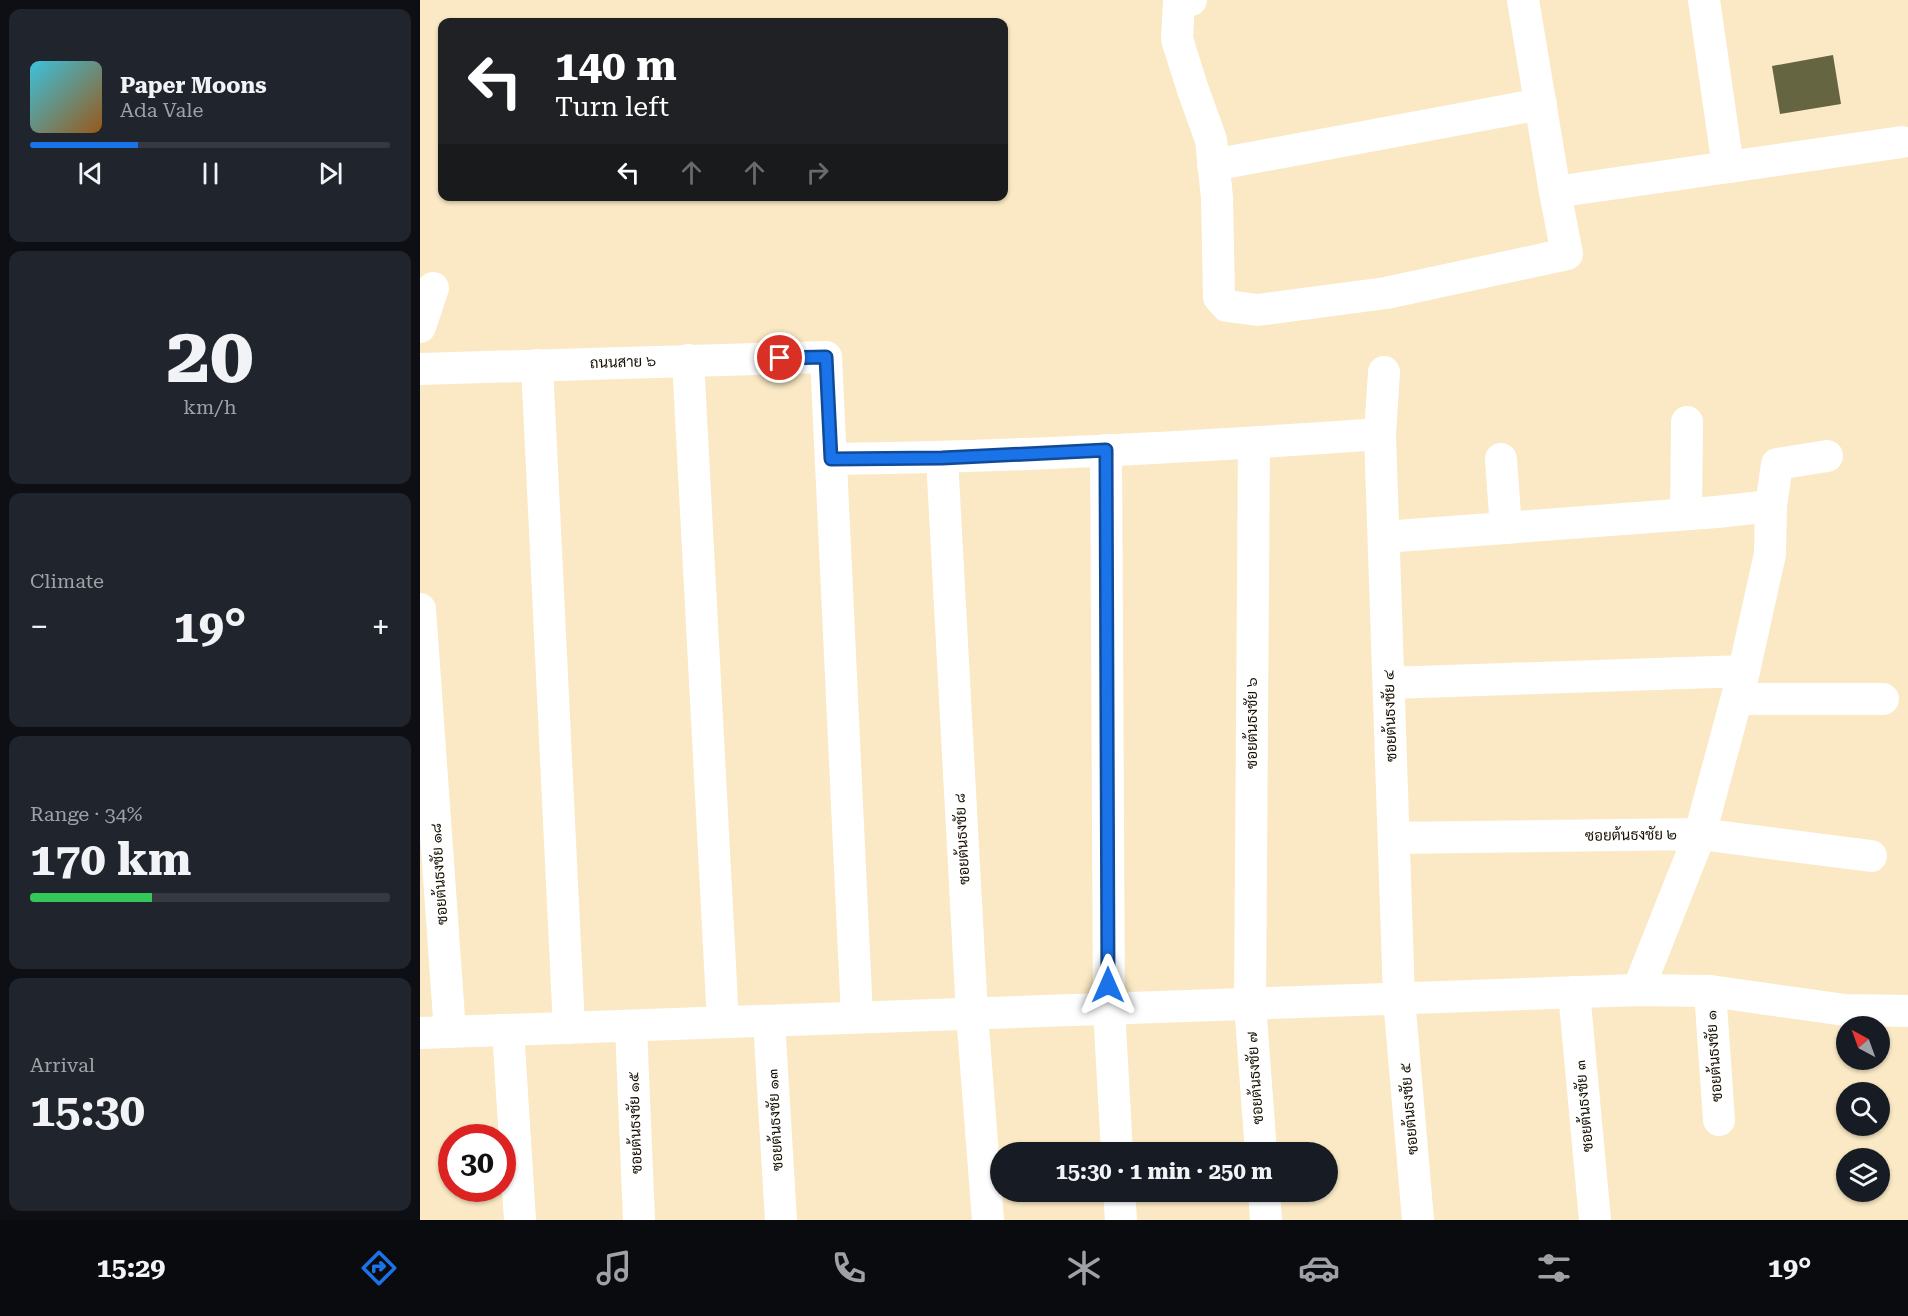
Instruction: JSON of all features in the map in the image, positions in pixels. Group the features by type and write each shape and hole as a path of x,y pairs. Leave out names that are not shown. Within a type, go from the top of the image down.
{"street":[{"path":"1191,0 1179,3 1178,39 1191,87 1211,140 1217,198 1219,297 1227,306 1258,310 1386,293 1568,254 1555,192 1523,0"},
{"path":"1704,0 1728,167"},
{"path":"1213,165 1541,104"},
{"path":"1555,192 1902,142"},
{"path":"420,327 433,288"},
{"name":"ถนนสาย ๖","path":"420,369 826,357 831,459"},
{"path":"688,360 723,1022"},
{"path":"537,365 569,1028"},
{"name":"ซอยต้นธงชัย ๔","path":"1384,372 1380,434 1399,998"},
{"path":"1686,514 1687,422"},
{"path":"857,1017 831,459 942,458 1254,443 1380,434"},
{"name":"ซอยต้นธงชัย ๖","path":"1250,1004 1254,443"},
{"path":"1106,450 1109,1009 1116,1142"},
{"path":"1827,456 1777,464 1770,506 1770,554 1741,685 1700,834 1871,856"},
{"name":"ซอยต้นธงชัย ๘","path":"942,458 972,1014 988,1220"},
{"path":"1501,459 1506,528"},
{"path":"1384,537 1770,506"},
{"name":"ซอยต้นธงชัย ๑๘","path":"420,609 435,1033"},
{"path":"1389,683 1741,685 1883,699"},
{"name":"ซอยต้นธงชัย ๒","path":"1394,838 1700,834 1638,990"},
{"path":"435,1033 1638,990 1710,991 1845,1010 1908,1011"},
{"name":"ซอยต้นธงชัย ๑","path":"1710,991 1719,1120"},
{"name":"ซอยต้นธงชัย ๓","path":"1574,992 1595,1220"},
{"name":"ซอยต้นธงชัย ๕","path":"1399,998 1418,1220"},
{"name":"ซอยต้นธงชัย ๗","path":"1250,1004 1260,1142"},
{"name":"ซอยต้นธงชัย ๑๓","path":"769,1021 781,1220"},
{"name":"ซอยต้นธงชัย ๑๕","path":"630,1026 639,1220"},
{"path":"508,1030 520,1220"},
{"path":"1120,1202 1121,1220"},
{"path":"1265,1202 1266,1220"}],"building":[{"path":"1833,55 1841,104 1780,114 1772,66"}],"route":[{"path":"780,358 826,357 831,459 942,458 1106,450 1108,985"}]}
